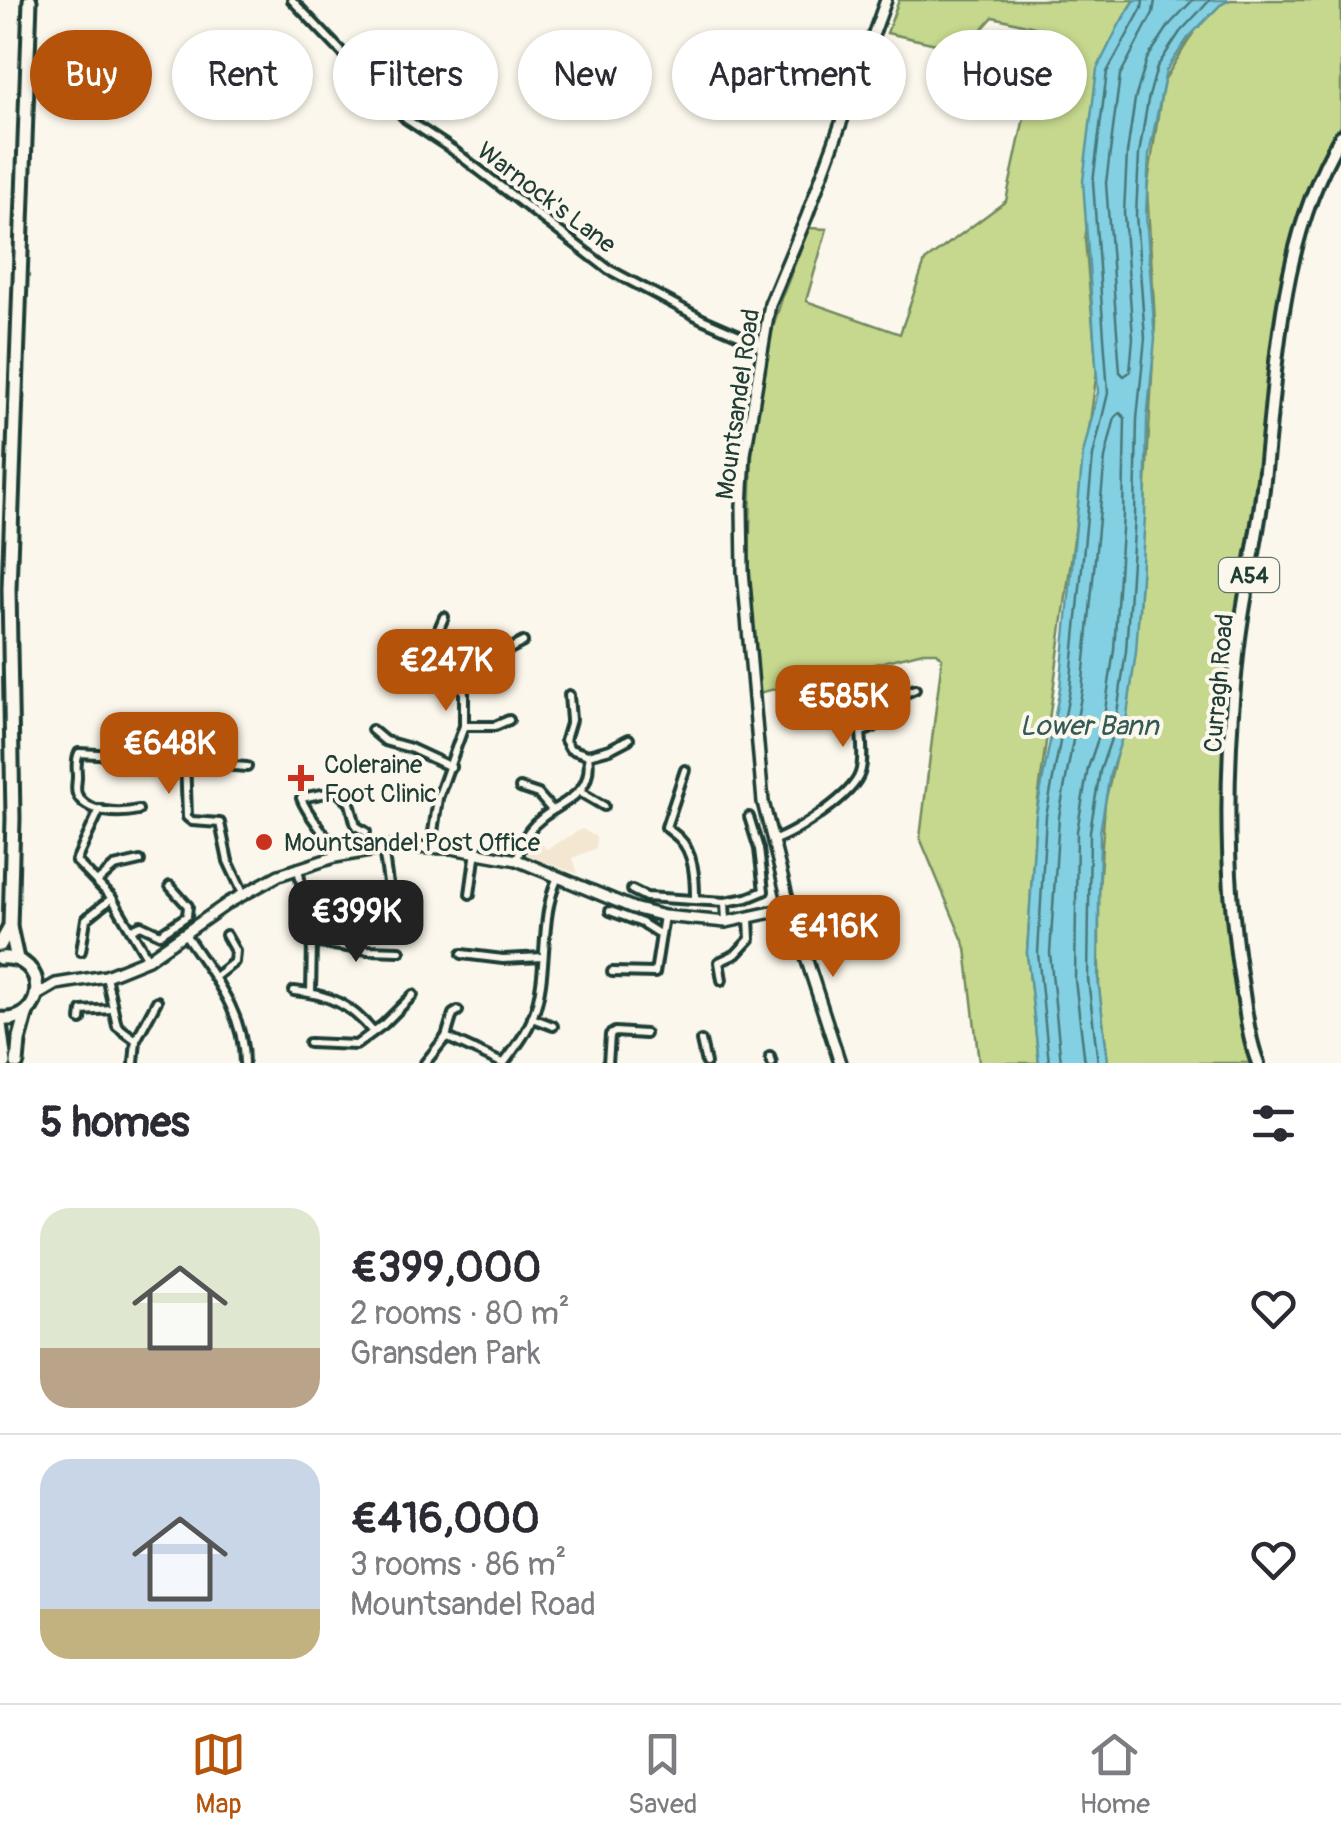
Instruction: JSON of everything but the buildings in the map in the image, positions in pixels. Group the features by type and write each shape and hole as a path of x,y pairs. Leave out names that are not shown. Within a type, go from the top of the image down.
{"highway":[{"path":"0,945 10,928 14,903 6,715 30,0"},
{"path":"10,928 17,959"},
{"path":"0,958 17,959 31,969 38,985 19,1041 17,1063"},
{"path":"5,1063 0,1022 27,1012"}],"main road":[{"name":"Curragh Road","path":"1258,1063 1248,1024 1230,885 1230,778 1237,654 1261,504 1272,378 1294,251 1324,166 1341,136"}],"street":[{"name":"Warnock's Lane","path":"292,0 406,120 453,150 608,270 762,345"},
{"name":"Mountsandel Road","path":"840,1063 790,908 764,802 742,571 746,454 762,345 776,287 807,216 886,0"},
{"path":"432,665 433,643 444,617"},
{"path":"395,661 459,666 523,642"},
{"path":"432,846 438,798 464,726 459,666"},
{"path":"772,842 802,827 853,786 861,772 861,732 874,729 884,720 889,700 915,689"},
{"path":"569,694 571,720 566,744 588,755 629,739"},
{"path":"464,726 495,726 509,720"},
{"path":"372,730 385,740 451,767"},
{"path":"134,756 84,752 77,755 78,794 100,809 118,814 138,810"},
{"path":"244,894 228,862 220,822 192,821 187,817 185,756 197,754 222,765 247,767"},
{"path":"516,860 527,834 552,810 580,792 586,782 588,755"},
{"path":"686,770 666,827 683,842 690,858 695,898"},
{"path":"520,788 538,794 552,810"},
{"path":"335,857 334,849 301,798 337,791 350,804 356,826 366,832"},
{"path":"580,792 604,806"},
{"path":"100,809 76,861 112,898 148,959"},
{"path":"632,890 646,897 725,902 764,891 759,848 748,818"},
{"path":"37,995 56,984 106,976 148,959 244,894 298,868 383,848 432,846 516,860 633,908 664,916 726,922 790,908"},
{"path":"383,848 389,890"},
{"path":"470,894 476,851"},
{"path":"98,882 114,867 140,861"},
{"path":"298,868 312,942 311,992"},
{"path":"446,1037 503,1063 532,1018 544,957 546,914 559,876"},
{"path":"132,928 142,925 160,934 187,916 188,906 170,886"},
{"path":"81,951 86,919 112,898"},
{"path":"725,902 726,922"},
{"path":"610,910 661,935"},
{"path":"612,972 654,973 664,916"},
{"path":"722,980 720,962 736,954 750,939 748,919"},
{"path":"185,934 225,992 240,1030 244,1063"},
{"path":"214,977 234,962 235,951 226,935"},
{"path":"312,942 376,951 400,950"},
{"path":"462,954 503,959 544,957"},
{"path":"31,969 56,984"},
{"path":"106,976 118,1029 136,1040"},
{"path":"294,991 342,1002 373,1032"},
{"path":"308,1043 350,1047 373,1032 413,995"},
{"path":"134,1063 136,1040 156,1001"},
{"path":"81,1020 82,1011 112,1010"},
{"path":"425,1063 446,1037 453,1014 458,1011"},
{"path":"532,1018 553,1026"},
{"path":"608,1063 610,1035 645,1034"},
{"path":"702,1042 706,1063"}],"shaded area":[{"path":"582,829 596,837 596,848 573,858 578,874 527,855 534,837 547,849"}],"green space":[{"path":"899,0 1135,0 1123,18 1085,239 1097,371 1036,815 1027,953 1039,1063 979,1063 966,948 920,838 942,658 936,652 923,652 759,693 749,567 752,454 767,347 809,228 827,229 806,301 900,334 925,261 1006,201 1023,120 1087,120 1087,30 1043,30 993,17 981,30 926,30 926,42 906,37 906,30 888,30"},
{"path":"1230,0 1341,0 1341,125 1304,201 1286,261 1231,664 1225,873 1237,999 1251,1063 1108,1063 1099,989 1099,889 1105,802 1129,701 1139,610 1155,322 1147,189 1163,82 1195,30"}],"water":[{"name":"Lower Bann","path":"1135,0 1230,0 1220,5 1188,38 1166,71 1149,155 1146,214 1155,339 1147,420 1136,652 1125,729 1110,774 1100,832 1098,979 1108,1063 1039,1063 1027,953 1036,815 1060,688 1083,454 1098,392 1083,181 1097,69"}],"place":[{"name":"Coleraine Foot Clinic","path":"301,778"},
{"name":"Mountsandel Post Office","path":"264,842"}]}
